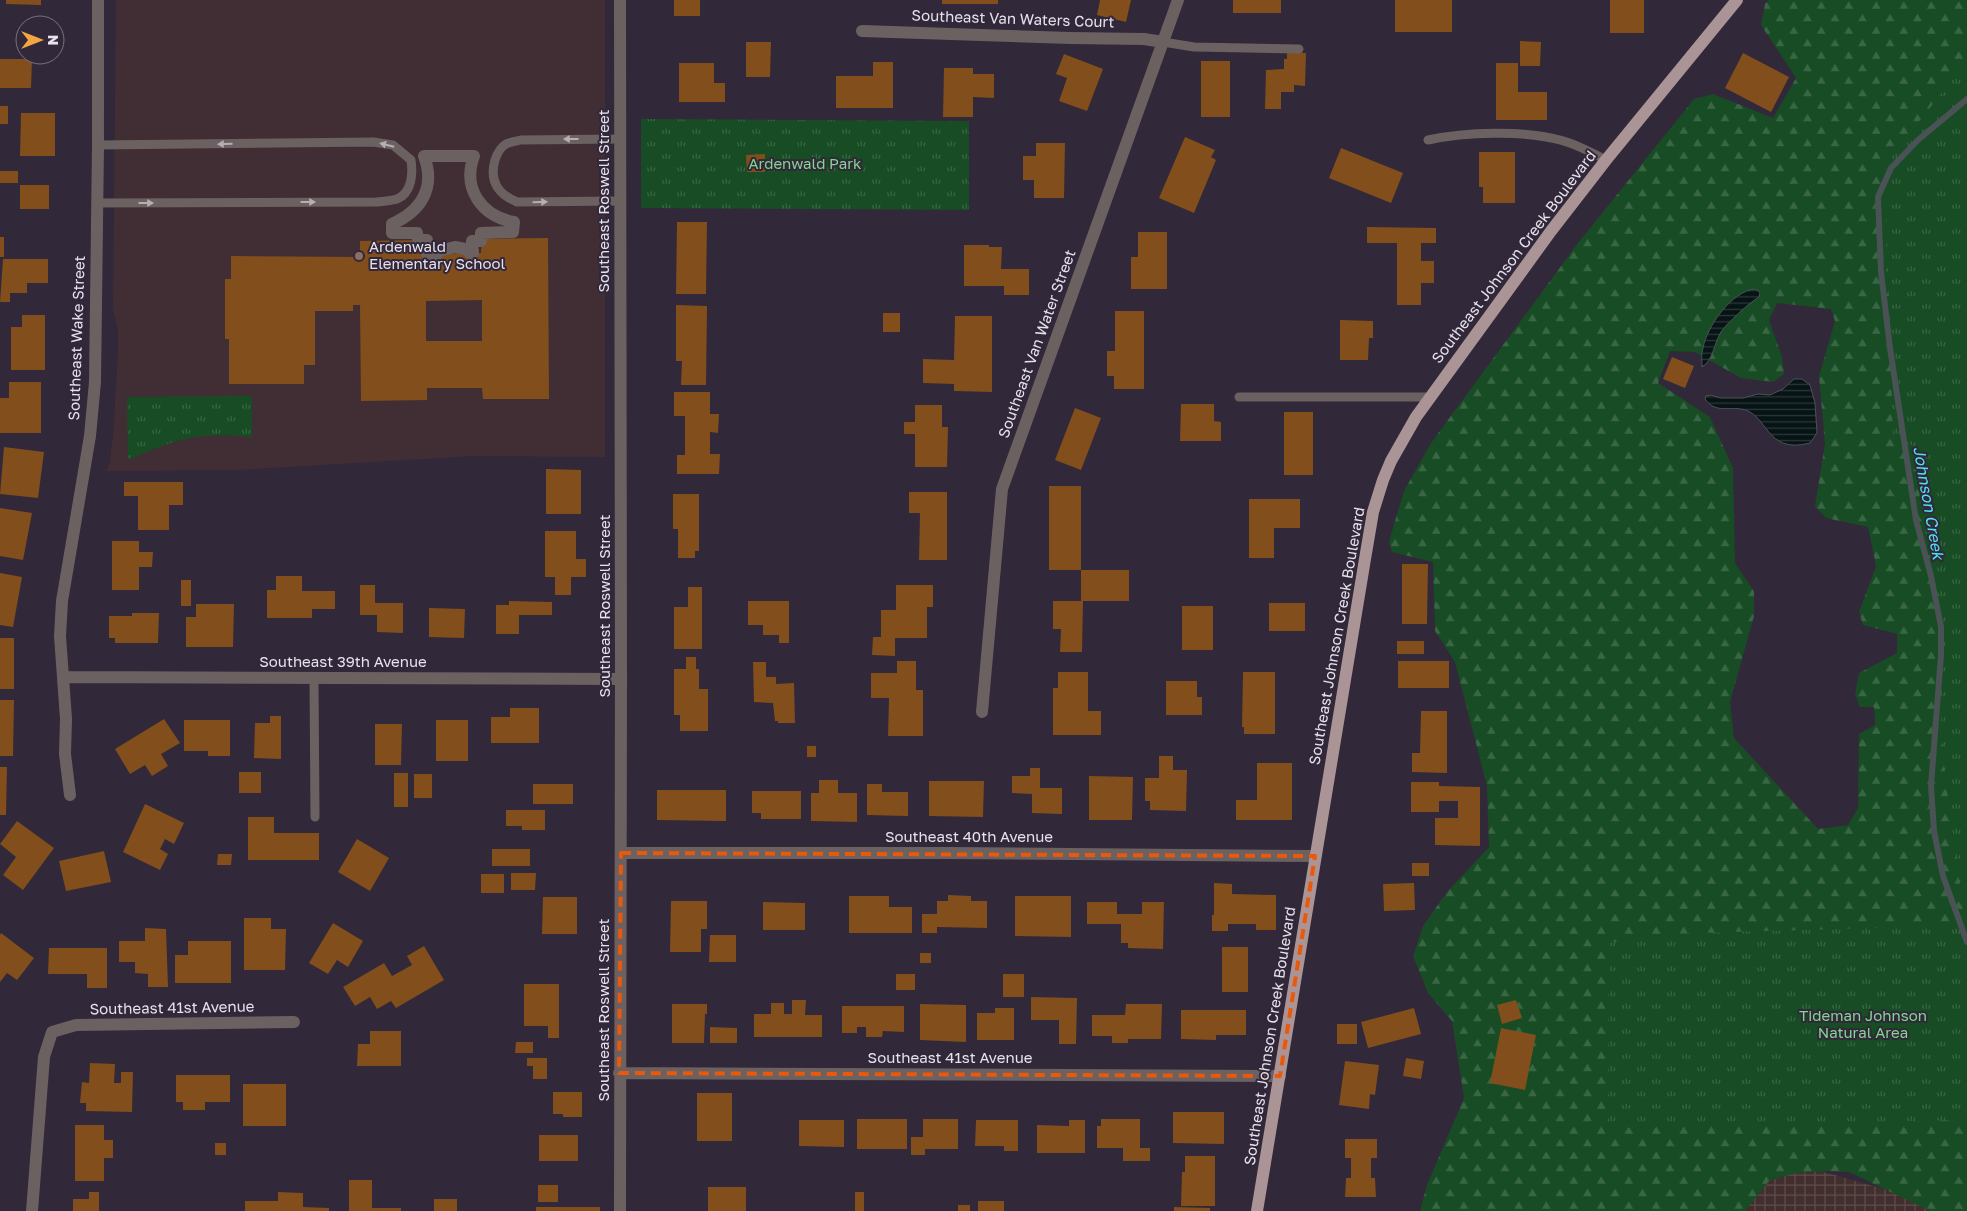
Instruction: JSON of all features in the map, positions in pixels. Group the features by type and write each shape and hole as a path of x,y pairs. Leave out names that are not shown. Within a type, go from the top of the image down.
{"main road":[{"name":"Southeast Johnson Creek Boulevard","path":"1258,1211 1373,512 1391,461 1416,417 1551,231 1606,160 1737,0"}],"street":[{"name":"Southeast Wake Street","path":"70,795 60,636 62,601 90,436 95,382 98,0"},
{"name":"Southeast Roswell Street","path":"620,0 620,1211"},
{"name":"Southeast Van Water Street","path":"982,712 1002,489 1178,0"},
{"name":"Southeast Van Waters Court","path":"862,31 1144,39 1163,42"},
{"path":"424,156 474,156 471,179 476,197 486,210 492,214 514,222 513,232 481,232 481,241 472,241 473,253 470,253 470,250 455,247 438,250 437,254 427,254 427,240 418,240 417,233 392,234 392,224 412,213 426,194 428,176 424,156"},
{"name":"Southeast 39th Avenue","path":"64,677 621,679"},
{"name":"Southeast 40th Avenue","path":"621,853 1316,856"},
{"name":"Southeast 41st Avenue","path":"32,1211 44,1057 52,1032 76,1026 294,1022"},
{"name":"Southeast 41st Avenue","path":"619,1073 1280,1076"}],"lane":[{"path":"1163,42 1194,47 1299,49"},
{"path":"1428,140 1444,136 1537,135 1561,140 1584,148 1606,160"},
{"path":"620,139 521,140 506,144 497,153 492,170 495,183 505,197 517,202 620,201"},
{"path":"97,203 377,202 398,199 406,191 411,181 412,171 411,160 394,145 373,142 98,145"},
{"path":"1239,397 1431,396"},
{"path":"314,678 315,817"}],"highlighted area":[{"path":"621,853 1315,856 1280,1076 619,1073"}],"shaded area":[{"name":"Ardenwald Elementary School","path":"116,0 605,0 605,457 474,456 238,470 106,471 110,462 114,424 118,349 118,330 113,309"},
{"path":"1755,289 1760,292 1759,297 1744,308 1724,328 1709,361 1702,367 1705,339 1715,320 1729,303 1738,296 1746,291"},
{"path":"1794,379 1802,379 1810,385 1815,403 1817,433 1810,443 1795,445 1784,443 1775,439 1750,412 1741,409 1717,408 1705,399 1706,396 1711,395 1720,398 1743,398 1758,394 1770,395 1783,389"},
{"path":"1765,1155 1960,1211 1743,1211"}],"green space":[{"path":"1769,0 1967,0 1967,1211 1930,1211 1849,1172 1828,1171 1796,1173 1769,1181 1745,1211 1420,1211 1427,1185 1464,1098 1452,1021 1428,993 1413,956 1423,926 1447,892 1489,847 1487,786 1455,662 1435,631 1433,562 1392,552 1389,541 1404,491 1431,443 1578,243 1694,99 1713,94 1773,118 1796,78 1761,25 1765,4","holes":["1777,303 1831,309 1835,321 1819,376 1825,444 1815,506 1826,518 1868,527 1876,566 1859,612 1863,625 1897,634 1897,653 1859,673 1855,694 1860,707 1874,707 1875,725 1859,734 1858,808 1848,825 1818,829 1734,738 1730,702 1754,616 1754,591 1735,563 1733,468 1710,417 1658,383 1670,351 1695,352 1741,378 1773,382 1784,374 1782,357 1769,320"]},
{"name":"Tideman Johnson Natural Area","path":"1967,68 1967,1120 1608,1128 1609,943 1668,934 1965,925 1944,768 1936,606 1912,445 1893,439 1885,165 1958,72"},
{"name":"Ardenwald Park","path":"641,119 969,121 969,210 641,208"},
{"path":"252,396 252,437 218,435 190,438 176,441 131,459 128,458 127,397"}],"building":[{"path":"6,0 41,0 41,5 6,4"},
{"path":"674,0 700,0 700,16 674,16"},
{"path":"942,0 998,0 998,4 942,4"},
{"path":"1100,0 1131,0 1126,22 1097,15"},
{"path":"1233,0 1281,0 1281,13 1233,13"},
{"path":"1395,0 1452,0 1452,32 1395,32"},
{"path":"1610,0 1644,0 1644,33 1610,33"},
{"path":"1520,41 1541,42 1540,66 1520,66"},
{"path":"746,42 771,42 770,77 746,77"},
{"path":"1287,52 1306,53 1305,86 1294,85 1294,92 1281,92 1281,109 1265,109 1266,70 1284,69 1284,59 1287,59"},
{"path":"1743,53 1789,77 1771,112 1725,88"},
{"path":"1064,54 1103,69 1087,111 1059,101 1067,78 1056,74"},
{"path":"0,59 15,59 15,65 32,65 31,88 0,88"},
{"path":"1201,61 1230,61 1230,117 1201,117"},
{"path":"873,62 893,62 893,108 836,108 836,76 873,76"},
{"path":"679,63 714,63 714,83 725,83 725,102 679,102"},
{"path":"1496,63 1518,63 1518,92 1547,92 1547,120 1496,120"},
{"path":"944,68 973,68 973,74 994,74 994,98 973,97 973,117 943,117"},
{"path":"0,106 8,106 8,124 0,124"},
{"path":"21,113 55,113 55,156 20,156"},
{"path":"1185,137 1215,150 1211,157 1216,160 1194,213 1159,198"},
{"path":"1036,143 1065,143 1064,198 1034,198 1034,180 1023,180 1023,156 1036,156"},
{"path":"1341,148 1403,173 1391,203 1329,178"},
{"path":"1479,152 1515,152 1515,203 1483,203 1483,187 1479,187"},
{"path":"765,154 765,172 747,172 746,155"},
{"path":"0,171 18,171 18,183 0,183"},
{"path":"20,185 49,185 49,209 20,209"},
{"path":"677,222 707,222 706,294 676,294"},
{"path":"1367,227 1436,228 1436,243 1421,243 1421,261 1434,261 1434,283 1421,283 1421,305 1397,305 1397,243 1367,243"},
{"path":"1138,232 1167,232 1167,289 1131,289 1131,257 1138,257"},
{"path":"0,237 4,237 4,257 0,257"},
{"path":"548,238 549,399 483,399 482,388 427,388 427,400 361,401 360,305 353,305 353,311 315,311 315,365 304,365 304,384 229,384 229,339 225,339 225,279 231,279 231,256 360,257 360,241 427,240 427,254 481,253 482,239","holes":["482,300 482,341 426,341 426,301"]},
{"path":"964,245 1002,247 1001,269 1029,269 1029,295 1004,295 1004,286 964,286"},
{"path":"3,259 48,259 48,283 27,283 27,293 10,293 10,302 0,302"},
{"path":"676,305 707,306 706,385 681,385 682,361 676,361"},
{"path":"1115,311 1144,311 1144,389 1114,389 1114,376 1107,376 1107,351 1115,351"},
{"path":"883,313 900,313 900,332 883,332"},
{"path":"22,315 45,315 45,370 11,370 11,327 22,327"},
{"path":"955,316 992,316 992,392 954,391 954,384 923,383 923,359 954,360"},
{"path":"1340,320 1373,321 1373,338 1369,338 1368,360 1340,360"},
{"path":"1672,357 1694,366 1685,388 1663,379"},
{"path":"9,382 41,382 41,433 0,433 0,398 9,398"},
{"path":"674,392 710,392 710,414 719,414 718,433 710,432 710,454 720,454 719,474 677,474 677,455 685,455 685,416 674,416"},
{"path":"1181,404 1214,404 1214,421 1221,422 1221,441 1180,441"},
{"path":"915,405 942,405 942,427 948,427 947,467 915,467 915,434 904,434 904,422 915,422"},
{"path":"1075,408 1101,418 1081,470 1055,460"},
{"path":"1284,412 1313,412 1313,475 1284,475"},
{"path":"4,447 44,452 38,498 0,494"},
{"path":"546,469 581,470 581,514 546,514"},
{"path":"124,482 183,482 183,505 169,505 169,530 138,530 138,496 124,496"},
{"path":"1049,486 1081,486 1081,570 1049,570"},
{"path":"909,492 947,492 947,560 919,560 920,513 909,513"},
{"path":"673,494 699,494 699,551 695,551 695,558 678,558 678,529 673,529"},
{"path":"1249,499 1300,499 1300,528 1274,528 1274,558 1249,558"},
{"path":"0,508 32,513 23,560 0,556"},
{"path":"545,531 576,531 576,559 586,559 586,577 571,577 571,595 555,595 555,577 545,577"},
{"path":"112,541 139,541 139,552 153,552 152,567 139,567 139,590 112,590"},
{"path":"1402,564 1428,564 1427,624 1402,624"},
{"path":"1081,570 1129,570 1129,601 1081,601"},
{"path":"0,573 22,577 13,627 0,625"},
{"path":"276,576 302,576 302,591 335,591 335,609 312,609 312,618 267,618 267,590 276,590"},
{"path":"181,580 191,580 191,606 181,606"},
{"path":"360,585 375,585 375,603 403,603 403,633 377,632 377,615 360,615"},
{"path":"896,585 933,585 933,607 927,607 927,638 895,638 895,656 872,655 873,637 881,637 881,610 896,610"},
{"path":"688,587 702,587 702,649 674,649 674,607 688,607"},
{"path":"509,601 552,602 552,615 519,615 519,634 496,634 496,605 509,605"},
{"path":"748,601 789,601 789,643 779,643 779,635 763,635 763,625 748,625"},
{"path":"1053,601 1083,601 1082,652 1060,652 1061,629 1053,629"},
{"path":"1269,603 1305,603 1305,631 1269,631"},
{"path":"196,604 234,604 233,647 186,647 186,617 196,617"},
{"path":"1182,606 1213,606 1213,650 1182,650"},
{"path":"429,608 465,609 464,638 429,637"},
{"path":"132,613 159,613 158,643 115,643 115,638 109,638 109,616 132,616"},
{"path":"0,638 14,638 14,689 0,689"},
{"path":"1397,641 1424,641 1424,654 1397,654"},
{"path":"686,657 696,657 696,669 699,669 699,689 708,689 708,731 680,731 680,715 674,715 674,669 686,669"},
{"path":"897,661 916,661 916,690 923,690 923,736 888,736 889,698 871,698 871,673 897,673"},
{"path":"1398,661 1449,661 1449,688 1398,688"},
{"path":"753,662 766,662 766,677 776,677 776,684 794,683 795,723 778,723 778,721 775,721 773,703 754,702"},
{"path":"1058,672 1088,672 1088,711 1101,711 1101,735 1053,735 1053,688 1058,688"},
{"path":"1243,672 1275,672 1275,734 1244,734 1244,727 1242,727"},
{"path":"1166,681 1197,681 1197,697 1202,697 1202,715 1166,715"},
{"path":"0,700 14,700 13,756 0,756"},
{"path":"510,708 539,708 539,743 491,743 491,717 510,717"},
{"path":"1421,711 1447,711 1447,773 1412,772 1412,753 1420,753"},
{"path":"270,716 281,716 281,759 254,758 255,723 270,723"},
{"path":"164,719 180,743 161,754 168,766 152,776 145,765 130,774 115,749"},
{"path":"184,720 230,720 230,756 208,756 208,751 184,751"},
{"path":"436,720 468,720 468,761 436,761"},
{"path":"375,724 402,724 401,765 375,765"},
{"path":"807,746 816,746 816,757 807,757"},
{"path":"1159,756 1173,756 1173,770 1187,770 1186,811 1150,810 1150,801 1145,801 1145,778 1159,778"},
{"path":"1257,763 1292,763 1292,820 1236,820 1236,800 1257,800"},
{"path":"0,767 7,767 6,815 0,815"},
{"path":"1030,768 1040,768 1040,788 1062,788 1062,814 1032,813 1032,794 1012,793 1012,776 1030,776"},
{"path":"239,772 261,772 261,793 239,793"},
{"path":"394,773 408,773 408,807 394,807"},
{"path":"414,774 432,774 432,798 414,798"},
{"path":"1089,776 1133,777 1132,820 1089,820"},
{"path":"819,780 838,780 838,793 857,793 857,822 811,821 811,793 819,793"},
{"path":"929,781 984,781 983,817 929,816"},
{"path":"1411,782 1439,782 1439,786 1480,787 1480,846 1435,845 1435,818 1458,818 1458,801 1439,801 1439,812 1411,812"},
{"path":"533,784 573,784 573,804 533,804"},
{"path":"867,784 882,784 882,792 908,792 908,816 867,815"},
{"path":"657,790 726,790 726,821 657,820"},
{"path":"752,791 801,791 801,819 761,819 761,813 752,813"},
{"path":"145,804 184,823 174,844 165,839 160,849 168,854 160,870 123,852"},
{"path":"506,810 545,810 545,830 522,830 522,826 506,826"},
{"path":"248,817 274,817 274,833 319,833 319,860 248,860"},
{"path":"17,821 54,848 23,890 3,875 16,857 0,844"},
{"path":"357,839 389,858 370,891 338,872"},
{"path":"492,849 530,849 530,866 492,866"},
{"path":"104,851 111,882 66,891 59,861"},
{"path":"218,854 232,854 231,865 217,865"},
{"path":"1412,863 1429,863 1429,876 1412,876"},
{"path":"511,873 536,873 535,890 511,890"},
{"path":"481,874 504,874 504,893 481,893"},
{"path":"1214,883 1232,884 1232,894 1276,895 1276,930 1256,930 1256,924 1228,924 1228,931 1212,931"},
{"path":"1414,883 1415,910 1384,911 1383,884"},
{"path":"948,895 971,896 971,901 987,901 987,928 937,927 937,933 922,933 922,914 937,914 937,901 948,901"},
{"path":"849,896 889,896 889,907 912,907 912,933 849,933"},
{"path":"1015,896 1071,896 1071,937 1015,936"},
{"path":"543,897 577,897 577,934 542,934"},
{"path":"671,901 707,901 707,929 701,929 701,952 670,952"},
{"path":"763,902 805,903 805,930 763,930"},
{"path":"1087,902 1117,902 1117,914 1142,914 1142,902 1164,902 1163,949 1128,948 1128,943 1121,943 1121,924 1087,924"},
{"path":"244,918 271,918 271,929 286,929 285,970 244,970"},
{"path":"333,923 363,941 348,967 337,960 328,974 309,963"},
{"path":"145,928 166,929 168,987 148,987 148,974 135,973 135,962 119,962 119,941 145,941"},
{"path":"1,933 34,958 17,980 7,973 0,982"},
{"path":"710,935 736,935 736,962 709,962"},
{"path":"188,941 231,941 231,983 175,983 175,955 188,955"},
{"path":"424,946 444,980 396,1008 391,1001 377,1009 370,997 355,1006 343,987 384,963 392,976 412,965 407,956"},
{"path":"1222,947 1248,947 1248,992 1222,992"},
{"path":"49,948 107,948 107,988 87,988 87,974 48,974"},
{"path":"920,953 931,953 931,963 920,963"},
{"path":"896,974 915,974 915,990 896,990"},
{"path":"1003,974 1024,974 1024,997 1003,997"},
{"path":"524,984 559,984 559,1038 548,1038 548,1026 524,1026"},
{"path":"1031,997 1077,998 1076,1044 1059,1044 1059,1020 1031,1020"},
{"path":"792,1000 806,1000 805,1015 822,1015 822,1037 754,1037 754,1014 771,1014 771,1003 784,1003 784,1014 792,1014"},
{"path":"1516,1000 1522,1018 1502,1024 1497,1005"},
{"path":"672,1004 707,1004 704,1043 672,1043"},
{"path":"920,1004 966,1005 966,1042 920,1040"},
{"path":"1126,1004 1162,1004 1161,1039 1128,1039 1128,1043 1112,1043 1112,1036 1092,1036 1092,1015 1125,1015"},
{"path":"842,1006 904,1006 904,1032 883,1031 882,1037 866,1037 866,1027 857,1027 857,1033 842,1033"},
{"path":"995,1008 1014,1008 1014,1040 977,1040 977,1013 995,1013"},
{"path":"1414,1008 1421,1034 1368,1048 1361,1022"},
{"path":"1181,1010 1246,1010 1246,1035 1216,1035 1216,1040 1181,1039"},
{"path":"1337,1024 1357,1024 1357,1044 1337,1044"},
{"path":"710,1027 737,1028 737,1043 710,1043"},
{"path":"1501,1028 1536,1035 1525,1090 1490,1083"},
{"path":"370,1031 401,1031 401,1066 357,1066 358,1044 370,1044"},
{"path":"516,1042 533,1042 533,1053 515,1053"},
{"path":"527,1058 547,1058 547,1079 533,1079 533,1066 527,1066"},
{"path":"1406,1058 1424,1061 1421,1079 1403,1076"},
{"path":"1345,1061 1379,1065 1375,1095 1370,1094 1369,1109 1339,1105"},
{"path":"90,1063 115,1064 114,1083 121,1083 121,1072 133,1072 132,1112 86,1111 86,1103 80,1103 82,1082 89,1083"},
{"path":"176,1075 230,1075 230,1102 205,1102 205,1110 183,1110 183,1102 176,1102"},
{"path":"243,1084 286,1084 286,1126 243,1126"},
{"path":"553,1092 582,1092 582,1117 563,1117 563,1114 553,1114"},
{"path":"697,1093 732,1093 732,1141 697,1141"},
{"path":"1173,1112 1224,1112 1224,1144 1173,1143"},
{"path":"857,1119 907,1119 907,1149 857,1149"},
{"path":"923,1119 958,1119 958,1149 925,1149 925,1155 911,1155 911,1137 923,1137"},
{"path":"1101,1119 1140,1119 1140,1148 1150,1148 1150,1161 1123,1161 1123,1148 1097,1148 1097,1126 1101,1126"},
{"path":"799,1120 844,1120 844,1147 799,1146"},
{"path":"976,1120 1018,1120 1018,1151 1004,1151 1004,1146 975,1146"},
{"path":"1069,1120 1085,1120 1085,1153 1037,1153 1037,1125 1069,1126"},
{"path":"75,1125 104,1125 104,1140 113,1140 113,1158 104,1158 104,1181 75,1181"},
{"path":"539,1135 578,1135 578,1161 539,1161"},
{"path":"1345,1139 1377,1139 1377,1158 1371,1158 1371,1178 1375,1178 1376,1197 1345,1197 1346,1178 1351,1178 1351,1158 1345,1158"},
{"path":"215,1143 226,1143 226,1155 215,1155"},
{"path":"1185,1156 1215,1156 1215,1206 1181,1206 1182,1172 1185,1172"},
{"path":"349,1180 372,1180 372,1208 401,1208 401,1211 349,1211"},
{"path":"538,1185 558,1185 558,1202 538,1202"},
{"path":"708,1187 746,1187 746,1211 708,1211"},
{"path":"89,1192 99,1192 99,1211 73,1211 73,1199 89,1199"},
{"path":"278,1192 303,1193 303,1207 329,1208 329,1211 245,1211 245,1201 278,1201"},
{"path":"855,1192 864,1192 864,1211 855,1211"},
{"path":"434,1199 457,1199 457,1211 434,1211"},
{"path":"978,1201 1004,1201 1004,1211 978,1211"},
{"path":"958,1205 970,1205 970,1211 958,1211"},
{"path":"536,1207 600,1207 600,1211 536,1211"},
{"path":"1174,1207 1210,1208 1210,1211 1174,1211"}],"waterway":[{"name":"Johnson Creek","path":"1967,99 1918,140 1891,168 1878,197 1881,272 1890,348 1916,520 1931,576 1941,627 1941,655 1931,786 1934,831 1943,876 1967,942"}],"place":[{"name":"Ardenwald Elementary School","path":"359,256"}]}
